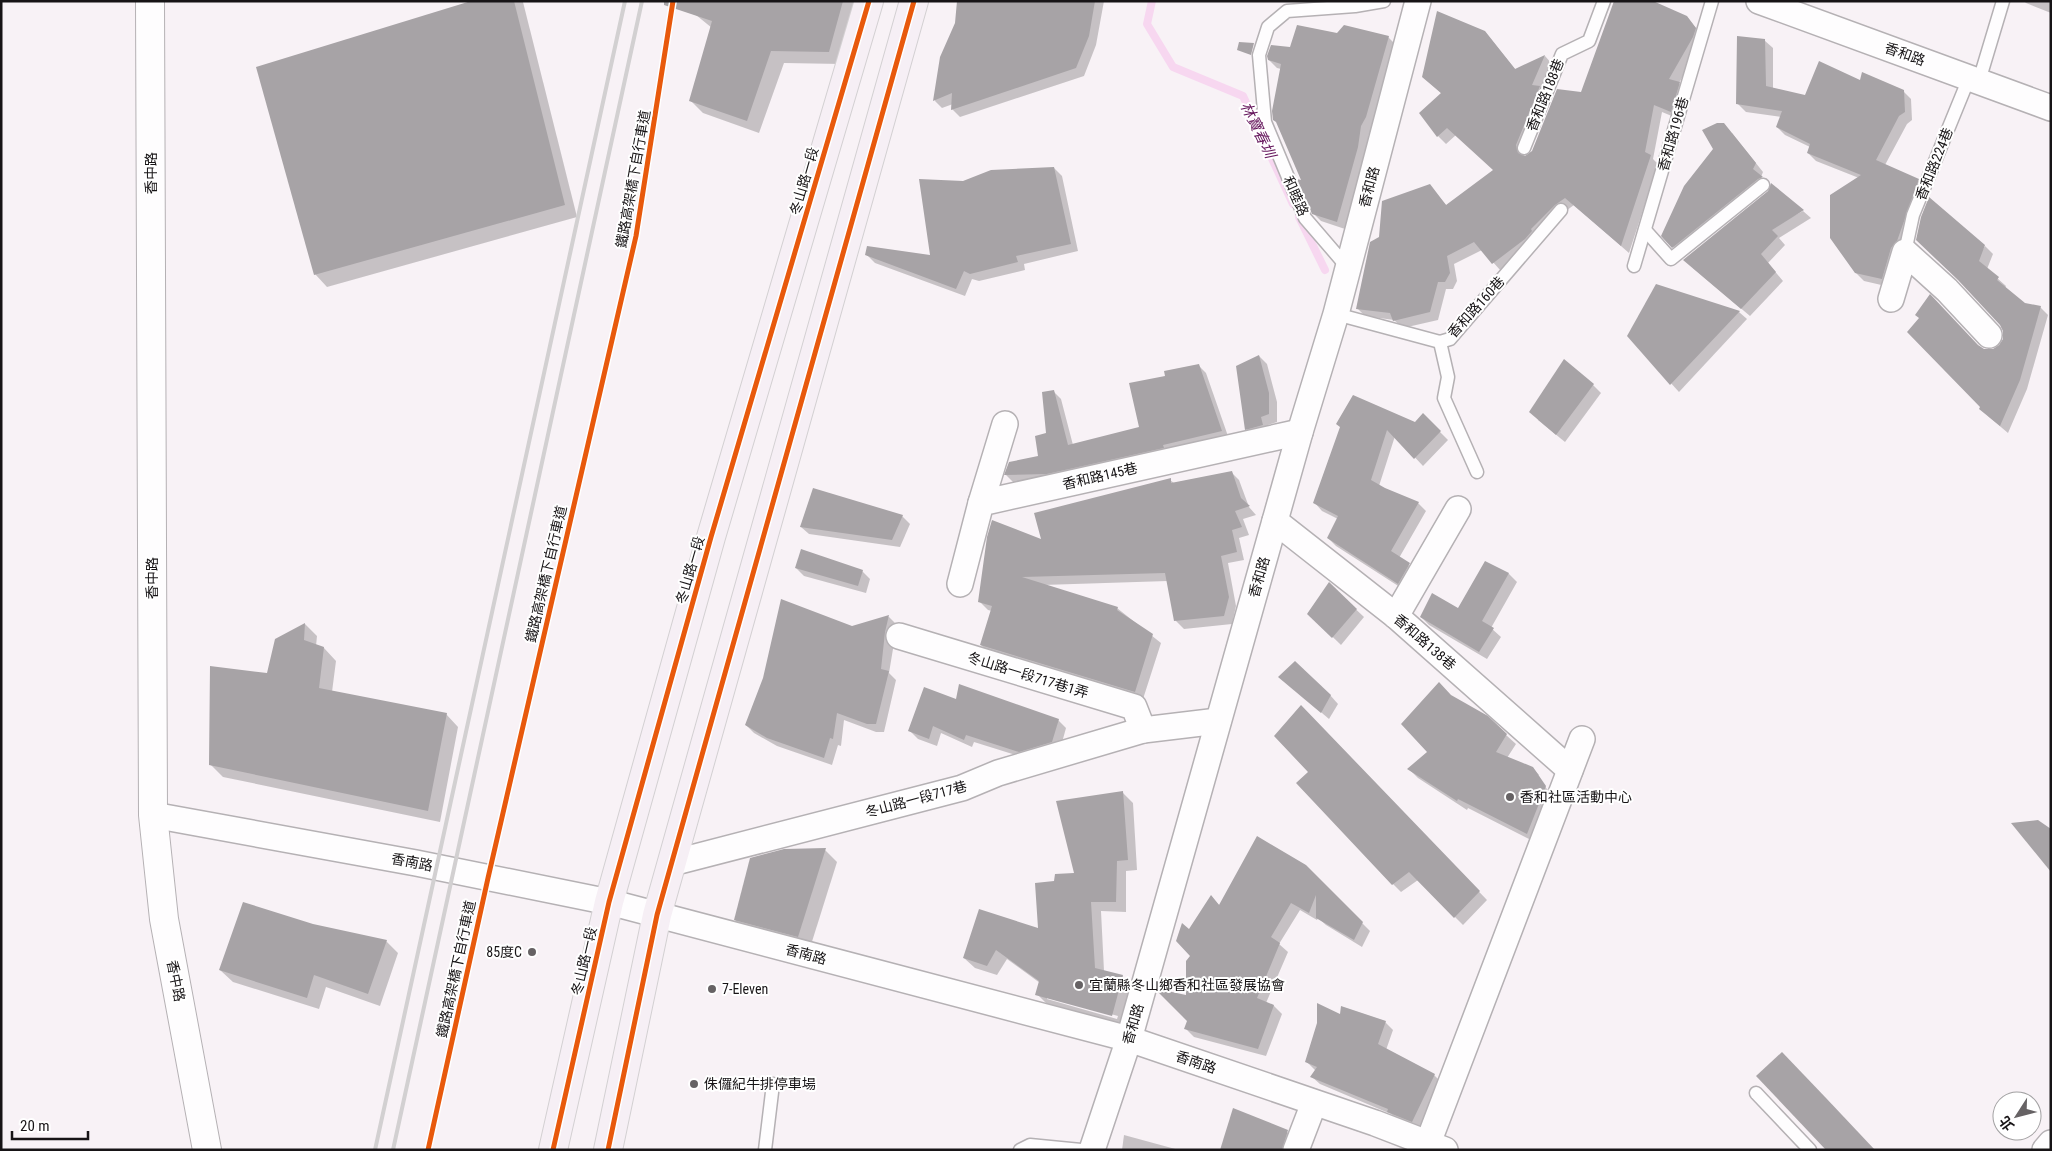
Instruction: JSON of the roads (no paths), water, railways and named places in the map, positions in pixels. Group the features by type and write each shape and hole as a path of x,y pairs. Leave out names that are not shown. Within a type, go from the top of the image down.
{"main road":[{"name":"冬山路一段","path":"553,1150 608,902 710,537 869,1"},
{"path":"608,1150 657,915 914,1"}],"street":[{"name":"香中路","path":"150,1 153,815 164,919 207,1150"},
{"name":"香和路","path":"1092,1150 1129,1039 1300,432 1336,314 1418,1"},
{"name":"香和路","path":"1759,1 2051,108"},
{"path":"1892,299 1905,252 1947,290 1989,334"},
{"path":"960,584 981,503 1005,424"},
{"name":"香和路145巷","path":"981,503 1300,432"},
{"path":"1396,616 1458,510"},
{"name":"香和路138巷","path":"1275,521 1396,616 1570,770"},
{"name":"冬山路一段717巷1弄","path":"899,636 1134,707 1142,730"},
{"name":"冬山路一段717巷","path":"672,863 962,788 998,773 1142,730 1218,721"},
{"path":"1437,1146 1582,739"},
{"name":"香南路","path":"153,815 416,862 608,902 1129,1039 1437,1146"},
{"path":"1296,1150 1314,1103"},
{"path":"2045,1150 2051,1143"}],"lane":[{"name":"和睦路","path":"1348,268 1305,218 1265,122 1259,55 1268,27 1287,11 1355,6 1384,1"},
{"name":"香和路188巷","path":"1524,148 1562,54 1589,41 1604,1"},
{"name":"香和路196巷","path":"1634,266 1712,1"},
{"name":"香和路224巷","path":"1905,252 1913,214 1974,80 2003,1"},
{"path":"1645,230 1671,259 1763,185"},
{"name":"香和路160巷","path":"1336,314 1440,342 1450,339 1561,210"},
{"path":"1440,342 1448,377 1444,398 1477,472"},
{"path":"765,1150 773,1084"},
{"path":"1756,1093 1810,1150"},
{"path":"1020,1150 1030,1145 1081,1150"}],"waterway":[{"name":"林寶春圳","path":"1152,1 1147,24 1173,67 1243,96 1293,204"},
{"name":"林寶春圳","path":"1299,217 1325,270"}],"railway":[{"path":"375,1150 625,1"},
{"path":"393,1150 642,1"}],"place":[{"name":"香和社區活動中心","path":"1510,797"},
{"name":"85度C","path":"532,952"},
{"name":"宜蘭縣冬山鄉香和社區發展協會","path":"1079,985"},
{"name":"7-Eleven","path":"712,989"},
{"name":"侏儸紀牛排停車場","path":"694,1084"}]}
